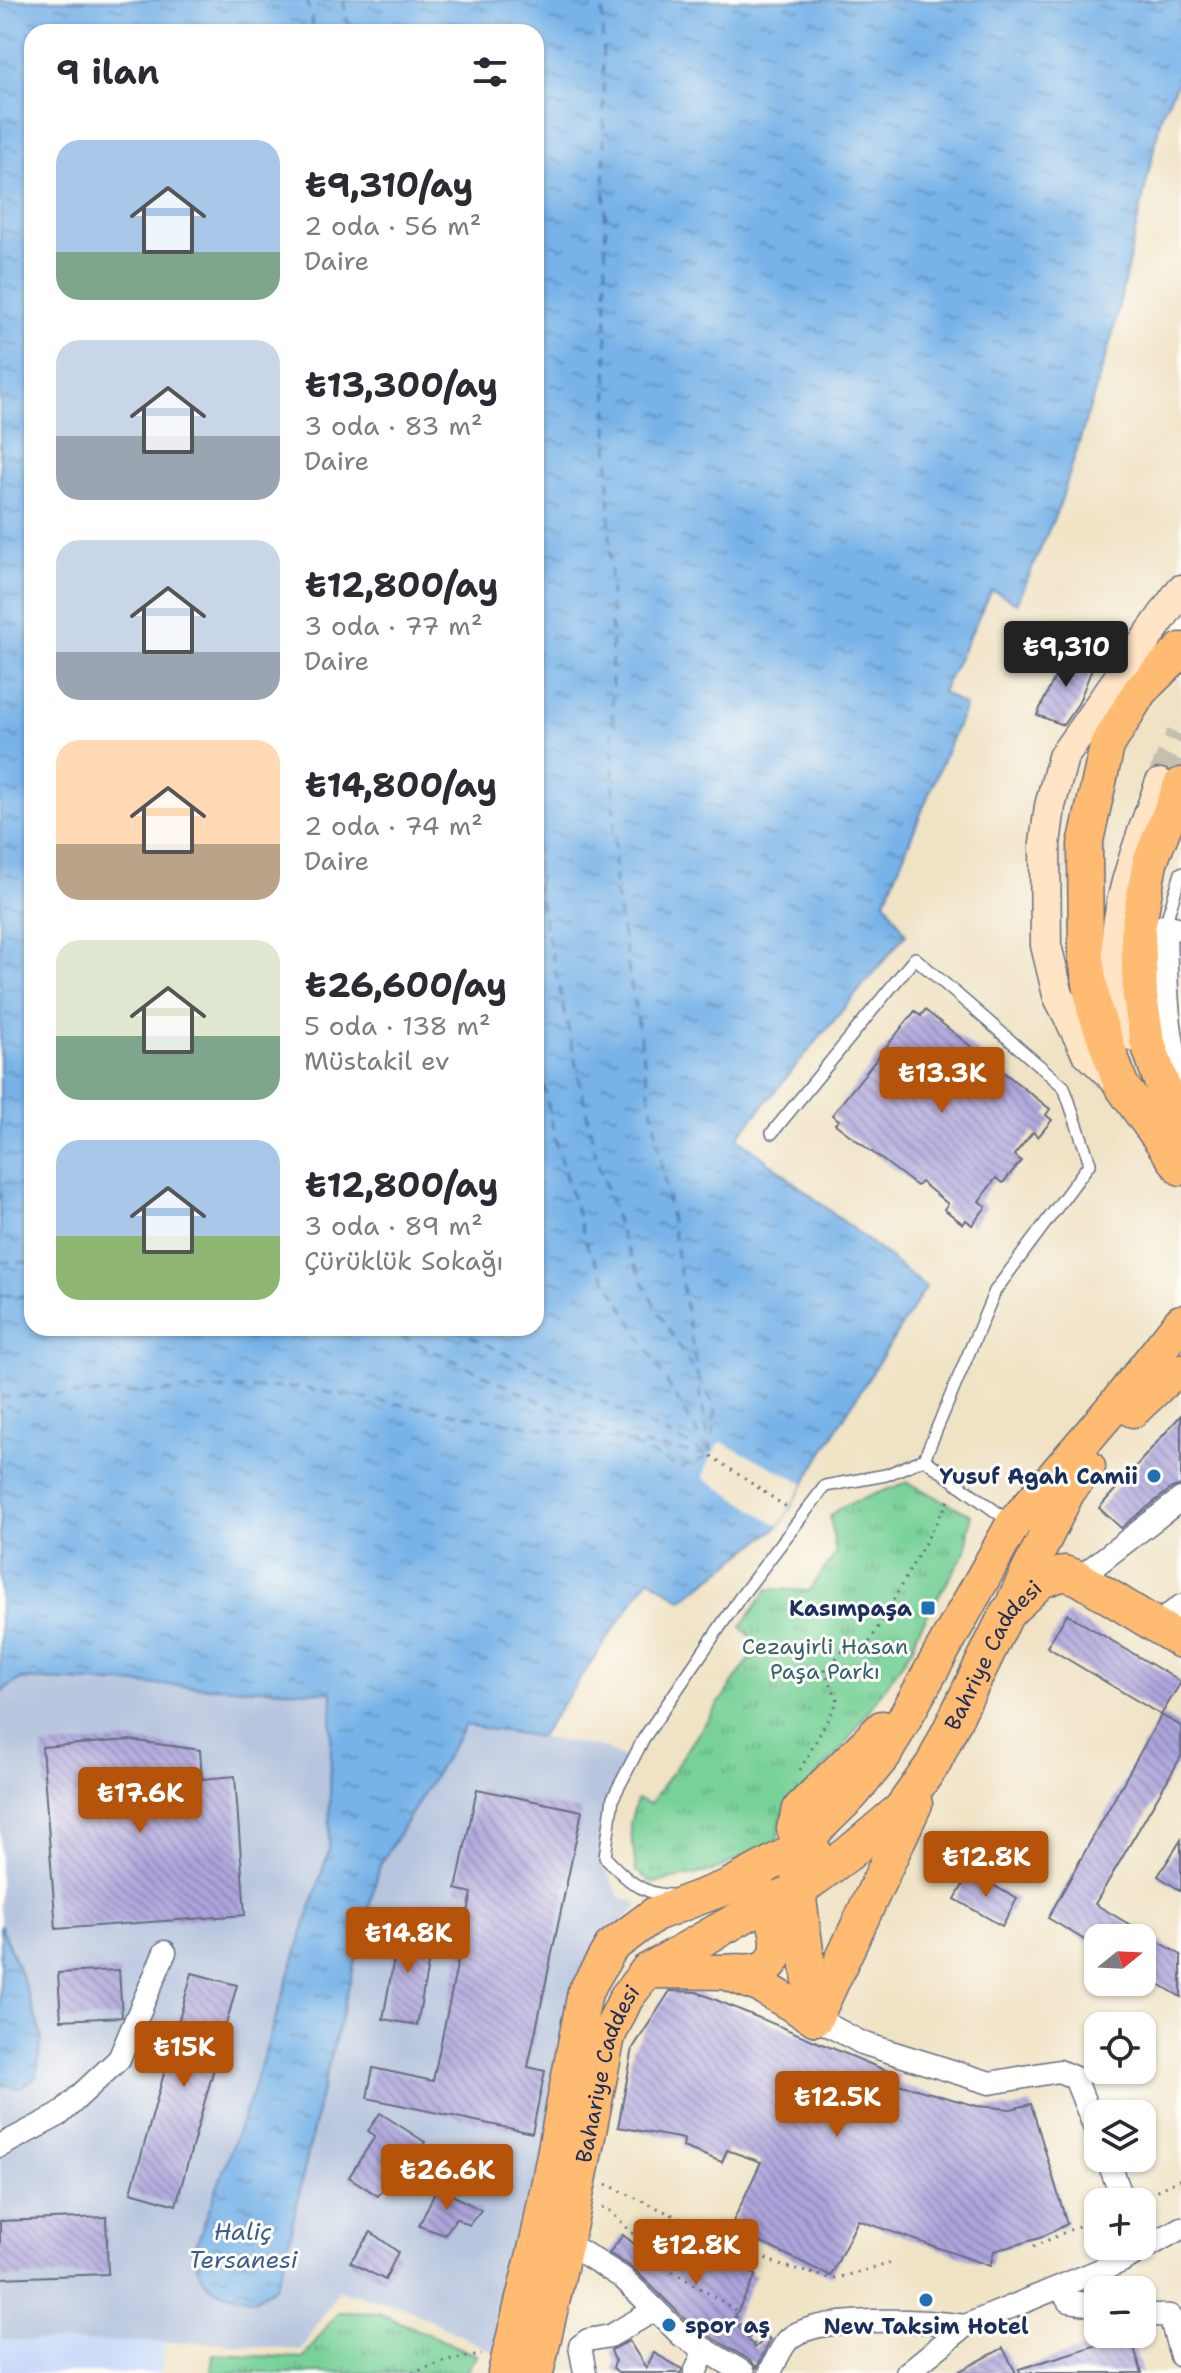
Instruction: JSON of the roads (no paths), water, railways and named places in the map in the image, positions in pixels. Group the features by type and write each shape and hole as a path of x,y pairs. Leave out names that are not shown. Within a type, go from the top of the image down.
{"main road":[{"path":"1181,650 1140,691 1107,746 1085,845 1086,959 1094,1008 1121,1085 1181,1168"},
{"path":"1170,784 1150,862 1138,929 1140,997 1147,1040 1181,1143"},
{"path":"497,2364 539,2233 585,1992 611,1947 655,1914 756,1873 801,1844 852,1794 884,1755 1013,1524 1121,1398 1181,1322"},
{"path":"1007,1613 1068,1491 1139,1403 1167,1378 1181,1371"},
{"name":"Bahriye Caddesi","path":"848,1854 901,1809 933,1764 1007,1613 1041,1581 1064,1573 1173,1624"},
{"path":"815,2018 933,1764"},
{"path":"801,1844 817,1854 848,1854"},
{"path":"647,1971 725,1972 759,1970 767,1966 776,1955 783,1897 801,1844"},
{"name":"Bahariye Caddesi","path":"536,2370 578,2187 608,2036 626,1998 647,1971 783,1897 848,1854"},
{"path":"727,1887 783,1897"},
{"path":"783,1897 815,2018"},
{"path":"725,1972 761,1986 815,2018"}],"street":[{"path":"1121,1085 1086,1051 1058,995 1046,945 1045,844 1050,806 1063,757 1181,590"},
{"path":"1173,927 1167,1003 1181,1079"},
{"path":"1079,1578 1181,1499"},
{"path":"0,2146 59,2115 119,2059 165,1952"},
{"path":"815,2018 862,2043 990,2083 1059,2071 1075,2078 1084,2101"},
{"path":"1156,2240 1181,2228"},
{"path":"566,2242 623,2278 681,2335 744,2373"},
{"path":"907,2373 957,2333 1117,2260"},
{"path":"1060,2288 1069,2301 1084,2304"},
{"path":"585,2373 580,2346 588,2340 610,2336 655,2310"},
{"path":"1175,2316 1181,2356"},
{"path":"771,2371 789,2339 809,2328 885,2320 957,2333"},
{"path":"918,2373 957,2333"},
{"path":"695,2373 705,2350"}],"lane":[{"path":"1173,927 1181,873"},
{"path":"727,1887 701,1894 657,1895 628,1882 605,1857 613,1798 644,1738 739,1599 825,1486 886,1475 924,1459 995,1291 1090,1163 1064,1087 915,958 772,1133"},
{"path":"924,1459 1013,1524"}],"water":[{"name":"Haliç Tersanesi","path":"0,0 1181,0 1181,76 1162,113 1112,336 1060,504 1017,603 992,590 942,692 965,706 885,901 906,934 737,1137 926,1287 779,1526 682,1600 649,1578 540,1737 465,1725 380,1865 319,2102 286,2254 275,2287 254,2300 212,2288 201,2275 194,2251 252,2092 329,1850 332,1692 20,1679 0,1694"},
{"path":"0,1924 42,2037 36,2077 20,2088 0,2084"}],"tunnel":[{"path":"1160,784 1181,735"}],"place":[{"name":"Yusuf Agah Camii","path":"1154,1476"},
{"name":"Kasımpaşa","path":"928,1608"},
{"name":"New Taksim Hotel","path":"926,2300"},
{"name":"spor aş","path":"669,2325"}],"park label":[{"name":"Cezayirli Hasan Paşa Parkı","path":"825,1658"}]}
